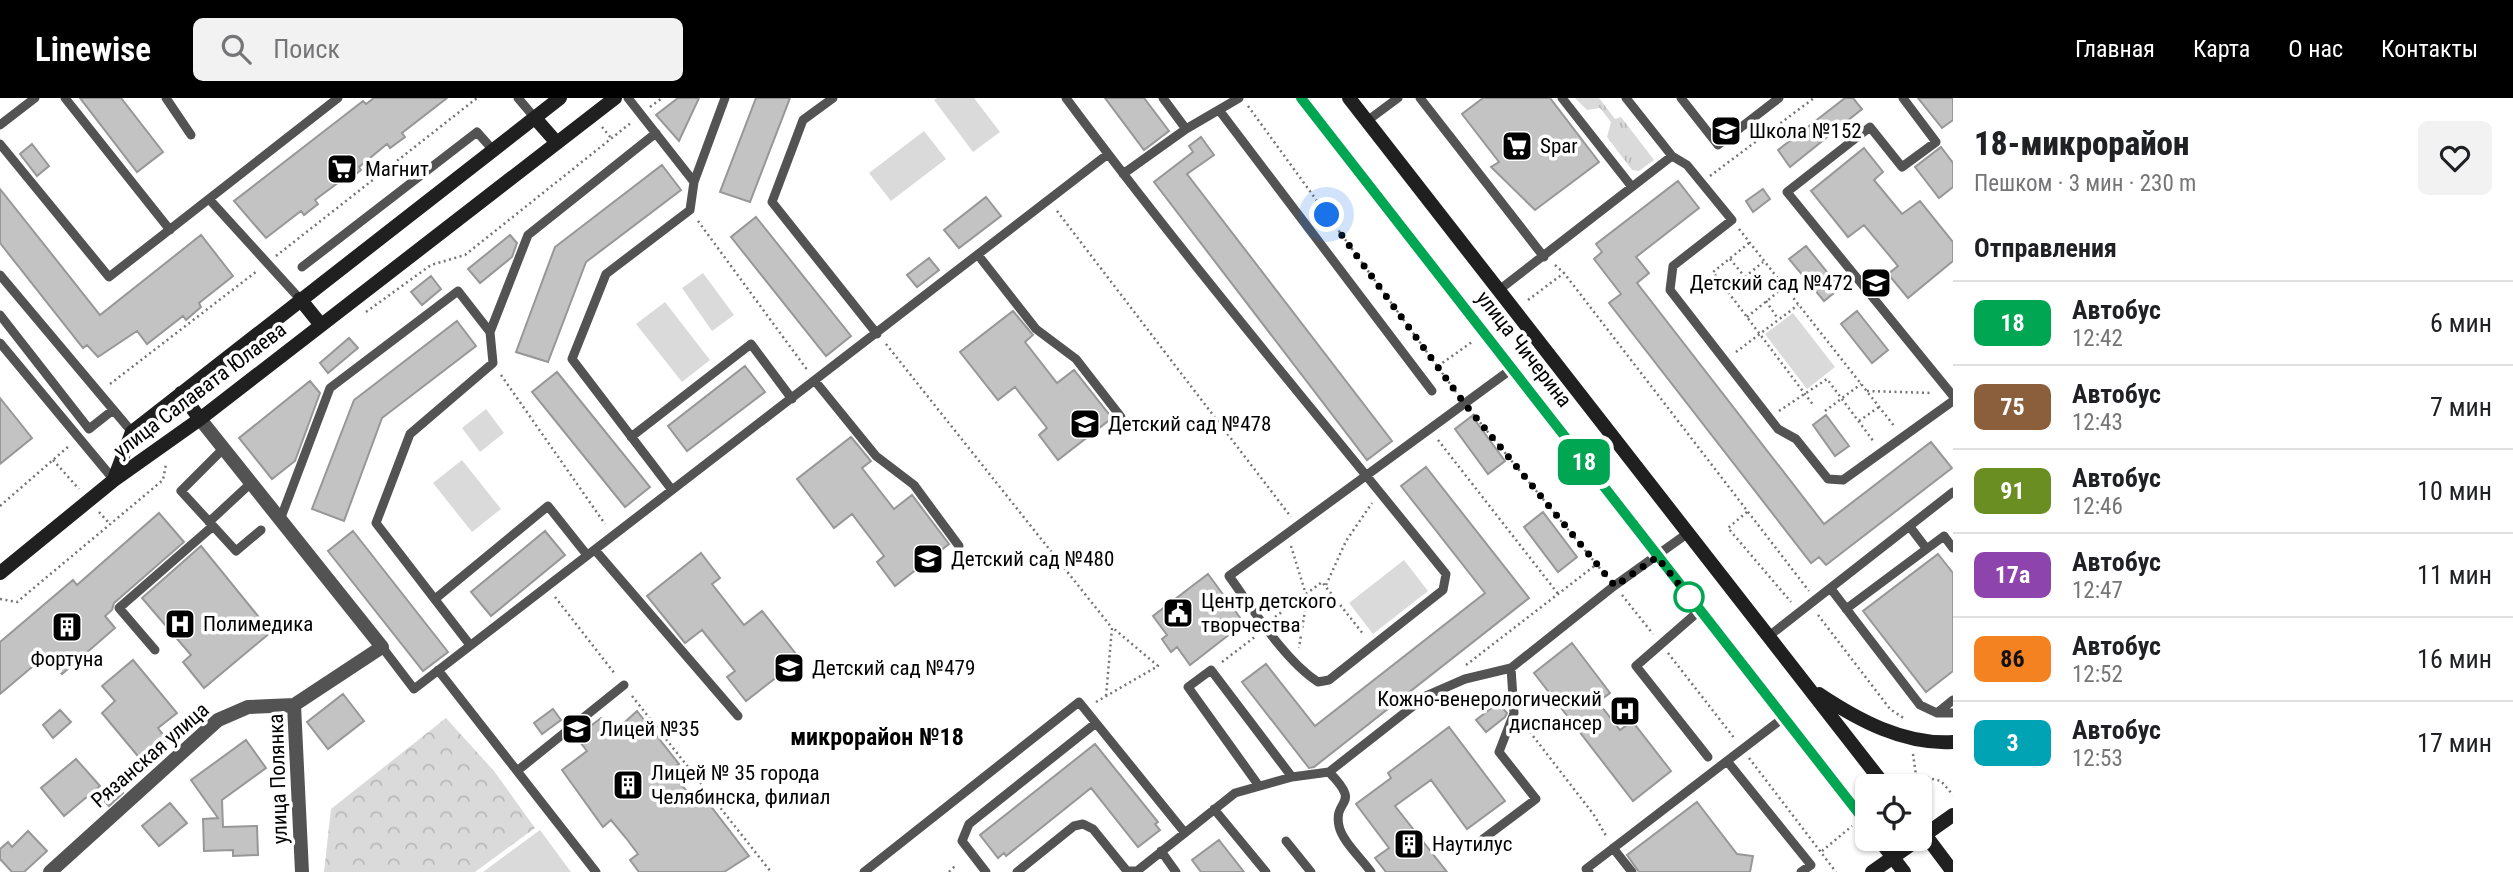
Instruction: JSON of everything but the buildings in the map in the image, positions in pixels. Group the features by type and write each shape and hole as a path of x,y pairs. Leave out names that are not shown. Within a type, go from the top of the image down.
{"main road":[{"name":"улица Салавата Юлаева","path":"114,480 132,432 560,98"},
{"name":"улица Салавата Юлаева","path":"114,480 200,419 615,98"},
{"name":"улица Чичерина","path":"1301,98 1855,808"},
{"name":"улица Чичерина","path":"1349,98 1876,774"},
{"path":"535,118 557,143"},
{"path":"300,299 321,325"},
{"path":"181,393 200,419"},
{"path":"0,573 114,480"},
{"path":"1808,686 1857,720 1911,738 1953,742"},
{"path":"1932,826 1953,815"},
{"path":"1932,845 1950,869"},
{"path":"1888,851 1904,872"},
{"path":"1872,872 1901,851"}],"street":[{"path":"200,419 382,647"},
{"name":"улица Полянка","path":"302,872 294,705 382,647"},
{"name":"Рязанская улица","path":"50,872 218,720 248,707 294,705"}],"lane":[{"path":"0,125 35,98"},
{"path":"65,98 170,230"},
{"path":"166,98 191,135"},
{"path":"0,144 110,277 338,98"},
{"path":"518,98 535,118"},
{"path":"628,98 694,182"},
{"path":"672,490 572,359 606,274 690,210 694,182 725,98"},
{"path":"833,98 803,120 772,202 877,334"},
{"path":"1066,98 1123,174 1367,474 1446,574 1443,590 1329,680 1318,682 1266,626 1229,576 1367,474 1513,368"},
{"path":"1163,98 1186,129"},
{"path":"1367,121 1398,98"},
{"path":"1420,98 1544,257"},
{"path":"1562,98 1632,187"},
{"path":"1626,98 1672,156 1687,165 1732,220 1673,266 1670,290 1778,429 1796,439 1828,479 1835,482 1903,438 1953,397 1787,192 1870,127 1902,167 1936,142 1903,98"},
{"path":"1681,98 1718,145 1779,98"},
{"path":"1123,174 1186,129 1237,99"},
{"path":"1219,110 1432,391"},
{"path":"302,267 477,132 493,150"},
{"path":"470,645 376,523 410,434 493,363 489,332 527,235 656,133"},
{"path":"382,647 414,689 1108,154"},
{"path":"1499,290 1672,156"},
{"path":"209,200 300,299"},
{"path":"978,255 1036,329 1076,359 1122,417"},
{"path":"0,275 132,432"},
{"path":"281,520 330,388 457,290 489,332"},
{"path":"0,315 89,429 113,410"},
{"path":"0,343 114,480"},
{"path":"631,437 751,344 792,399"},
{"path":"815,381 876,456 914,485 959,546"},
{"path":"224,448 181,491 236,551 261,530"},
{"path":"155,650 119,608 211,524 251,482"},
{"path":"1769,636 1953,492"},
{"path":"435,599 548,506 738,716"},
{"path":"1910,527 1926,548"},
{"path":"1017,872 1074,826 1083,824 1093,830 1128,871 1138,871 1235,793 1292,777 1329,772 1426,696 1465,679 1511,668 1615,586 1688,533"},
{"path":"1846,609 1944,536 1953,548"},
{"path":"1831,589 1920,705 1937,713 1953,713"},
{"path":"1699,611 1636,666 1708,757"},
{"path":"1483,839 1535,799 1499,752 1514,713 1511,668"},
{"path":"438,670 596,872"},
{"path":"1259,786 1188,687 1211,670 1292,777"},
{"path":"517,771 624,685"},
{"path":"1937,713 1953,700"},
{"path":"864,872 1079,702 1185,833"},
{"path":"1589,872 1586,869 1783,718"},
{"path":"986,872 962,841 969,824 1096,723"},
{"path":"1727,761 1811,865 1801,872"},
{"path":"1329,772 1345,788 1348,797 1338,820 1340,830 1371,872"},
{"path":"1214,809 1266,872"},
{"path":"1286,841 1311,872"},
{"path":"1613,848 1632,872"},
{"path":"1161,851 1176,872"}],"path":[{"path":"99,393 477,98"},
{"path":"364,313 431,265 465,255 662,98"},
{"path":"1702,182 1814,98"},
{"path":"1237,99 1247,106 1464,403 1615,586 1836,872"},
{"path":"1049,201 1297,526"},
{"path":"690,210 815,381"},
{"path":"1732,220 1903,438"},
{"path":"1750,243 1713,272 1814,406"},
{"path":"1544,257 1564,272 1811,594 1811,605 1889,709 1912,724 1916,774"},
{"path":"1730,258 1745,277"},
{"path":"1728,291 1764,261"},
{"path":"1747,317 1784,287"},
{"path":"1766,301 1779,320"},
{"path":"1725,361 1798,305"},
{"path":"877,334 1112,628 1158,666 1085,709"},
{"path":"493,363 613,536"},
{"path":"1769,417 1827,379 1882,453"},
{"path":"1825,411 1861,384"},
{"path":"1867,391 1953,397"},
{"path":"1859,421 1879,407"},
{"path":"1429,429 1559,595"},
{"path":"0,506 79,438"},
{"path":"0,599 18,602 163,480 167,459"},
{"path":"1326,586 1346,541 1380,491"},
{"path":"1747,512 1728,528 1800,613"},
{"path":"1287,533 1306,593 1297,662"},
{"path":"1459,671 1597,564"},
{"path":"1211,670 1322,582 1372,646"},
{"path":"547,587 771,872"},
{"path":"1106,696 1112,628"},
{"path":"1514,713 1594,816 1613,848"},
{"path":"1932,779 1941,781 1953,795"},
{"path":"1822,851 1855,828"},
{"path":"949,872 957,865"}],"green space":[{"path":"974,98 1000,132 973,152 934,100"},
{"path":"1575,98 1599,98 1615,119 1621,117 1654,160 1639,171 1632,170 1607,137 1611,122 1600,108 1587,110"},
{"path":"924,131 946,159 891,201 869,173"},
{"path":"703,273 734,315 712,331 682,288"},
{"path":"665,302 710,360 682,382 636,324"},
{"path":"1793,313 1835,367 1807,389 1765,334"},
{"path":"486,409 504,433 480,452 462,428"},
{"path":"462,460 501,509 472,532 433,483"},
{"path":"1404,560 1428,591 1373,634 1349,603"},
{"path":"446,718 494,771 535,828 475,872 324,872 331,809"},
{"path":"540,830 571,872 483,872"}],"bus line":[{"name":"18","path":"1301,98 1855,809"}],"place":[{"name":"Школа №152","path":"1726,131"},
{"name":"Spar","path":"1517,146"},
{"name":"Магнит","path":"342,169"},
{"name":"Детский сад №472","path":"1876,283"},
{"name":"Детский сад №478","path":"1085,424"},
{"name":"Детский сад №480","path":"928,559"},
{"name":"Центр детского творчества","path":"1178,613"},
{"name":"Полимедика","path":"180,624"},
{"name":"Фортуна","path":"67,627"},
{"name":"Детский сад №479","path":"789,668"},
{"name":"Кожно-венерологический диспансер","path":"1625,711"},
{"name":"Лицей №35","path":"577,729"},
{"name":"Лицей № 35 города Челябинска, филиал","path":"628,785"},
{"name":"Наутилус","path":"1409,844"}],"district":[{"name":"микрорайон №18","path":"877,737"}],"route":[{"path":"1327,215 1464,403 1615,586 1657,557 1689,597"}]}
